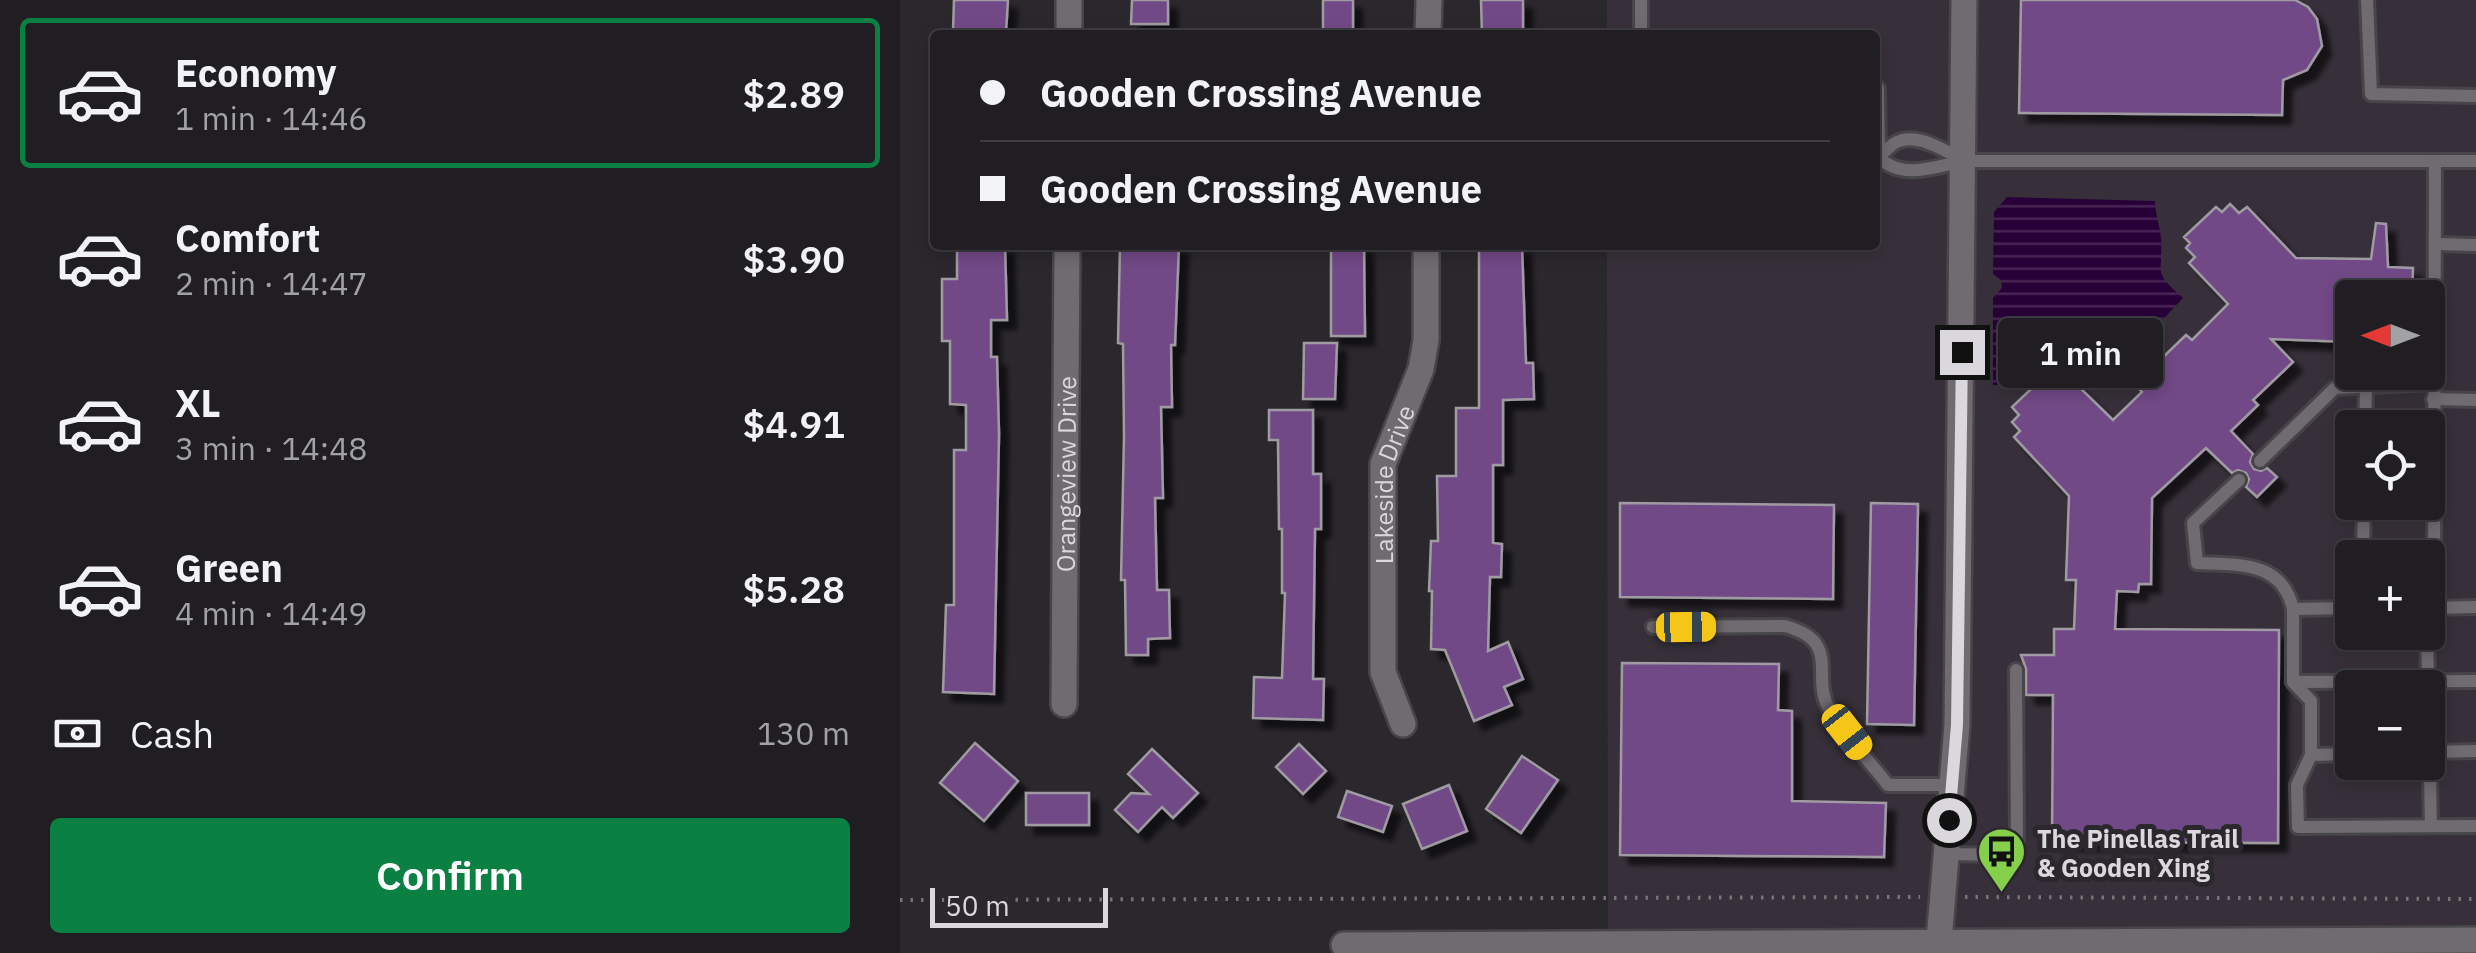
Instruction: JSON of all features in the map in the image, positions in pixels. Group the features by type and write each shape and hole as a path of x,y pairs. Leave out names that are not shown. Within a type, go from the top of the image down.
{"street":[{"path":"1069,0 1069,30"},
{"path":"1428,0 1428,30"},
{"path":"1939,947 1958,690 1964,0"},
{"name":"Orangeview Drive","path":"1064,704 1067,250"},
{"name":"Lakeside Drive","path":"1402,724 1383,672 1383,464 1420,369 1426,340 1426,250"},
{"path":"1344,945 1601,950 2476,940"}],"lane":[{"path":"1641,0 1641,30"},
{"path":"2367,0 2370,94 2476,96"},
{"path":"1880,156 1897,142 1907,140 1924,142 1964,160"},
{"path":"1880,160 1890,168 1910,172 1964,160 2476,161"},
{"path":"2435,161 2435,280"},
{"path":"2436,244 2476,245"},
{"path":"2260,461 2335,388"},
{"path":"2432,540 2433,390"},
{"path":"2433,400 2476,400"},
{"path":"2239,480 2194,523 2197,563 2260,566 2289,593 2294,682 2311,700 2312,754 2297,785 2298,827 2476,826"},
{"path":"2445,608 2476,607"},
{"path":"2292,609 2335,608"},
{"path":"1654,628 1785,626 1802,630 1822,655 1826,706 1888,784 1952,785"},
{"path":"1946,854 2003,855 2018,842 2016,670"},
{"path":"2445,681 2476,681"},
{"path":"2294,682 2335,682"},
{"path":"2445,752 2476,751"},
{"path":"2312,754 2335,754"},
{"path":"2429,780 2430,826"}],"path":[{"path":"900,900 2476,899"}],"shaded area":[{"path":"1607,0 1950,0 1943,725 1927,928 1608,934 1607,250 1880,250 1880,30 1607,30"},
{"path":"1978,0 2476,0 2476,928 1954,928 1970,726","holes":["2155,220 2162,239 2158,269 2167,283 2093,368 2066,354 2031,355 2001,385 1993,298 2002,288 2001,280"]},
{"path":"2007,197 2155,201 2161,236 2161,272 2183,298 2121,364 2104,370 2066,355 2031,355 2001,385 1993,385 1993,298 2002,288 2001,280 1993,274 1994,212"}],"building":[{"path":"954,0 1008,0 1006,30 953,30"},
{"path":"1132,0 1168,0 1168,24 1131,24"},
{"path":"1323,0 1353,0 1353,30 1323,30"},
{"path":"1481,0 1523,0 1523,30 1482,30"},
{"path":"2021,0 2295,0 2308,7 2317,19 2322,46 2307,70 2283,80 2282,115 2019,113"},
{"path":"2230,204 2239,213 2247,207 2296,258 2371,259 2376,223 2386,224 2388,267 2413,268 2413,280 2335,280 2335,341 2271,339 2293,362 2253,400 2258,405 2231,431 2253,454 2250,462 2254,469 2267,468 2277,477 2257,497 2246,487 2246,473 2232,473 2206,448 2152,498 2151,584 2139,584 2138,592 2117,591 2115,629 2279,630 2278,843 2052,842 2053,695 2026,695 2026,669 2021,655 2054,655 2054,629 2074,629 2076,580 2066,580 2069,496 2014,437 2020,431 2012,422 2019,415 2012,407 2045,376 2066,387 2073,381 2113,420 2142,392 2135,384 2186,335 2192,340 2228,304 2189,263 2195,257 2186,248 2190,243 2184,237 2216,207 2222,212"},
{"path":"957,250 1005,250 1007,320 991,320 991,357 997,357 999,434 994,694 943,692 946,605 954,605 954,450 966,450 966,405 950,404 950,341 942,341 942,279 957,279"},
{"path":"1120,250 1179,250 1175,345 1171,345 1172,407 1161,407 1163,498 1155,498 1157,590 1169,590 1170,638 1148,639 1148,655 1126,655 1125,580 1121,580 1123,344 1118,343"},
{"path":"1331,250 1364,250 1365,336 1331,336"},
{"path":"1479,250 1522,250 1526,363 1533,363 1534,399 1503,400 1503,465 1493,465 1493,543 1502,544 1501,577 1490,577 1488,651 1508,642 1523,679 1504,687 1512,705 1474,721 1445,650 1431,649 1429,591 1431,541 1438,541 1437,476 1456,476 1456,408 1479,408"},
{"path":"1304,343 1337,343 1335,399 1303,399"},
{"path":"1269,410 1313,410 1313,474 1321,474 1321,529 1315,529 1313,679 1324,679 1323,720 1253,718 1254,677 1282,678 1285,593 1279,529 1278,440 1269,440"},
{"path":"1620,503 1834,505 1833,599 1620,597"},
{"path":"1871,503 1918,504 1914,725 1867,724"},
{"path":"1622,663 1779,664 1778,710 1792,711 1792,801 1886,803 1884,857 1620,855"},
{"path":"975,743 1018,781 984,821 940,783"},
{"path":"1299,744 1326,771 1303,794 1276,767"},
{"path":"1152,749 1198,793 1173,818 1162,807 1138,832 1115,810 1131,793 1149,794 1128,774"},
{"path":"1522,756 1558,780 1521,833 1486,809"},
{"path":"1449,785 1467,831 1422,849 1403,804"},
{"path":"1347,791 1392,806 1383,832 1338,817"},
{"path":"1026,793 1089,793 1089,825 1026,825"}],"place":[{"name":"The Pinellas Trail & Gooden Xing","path":"2002,894"}],"route":[{"path":"1949,820 1957,725 1962,352"}]}
